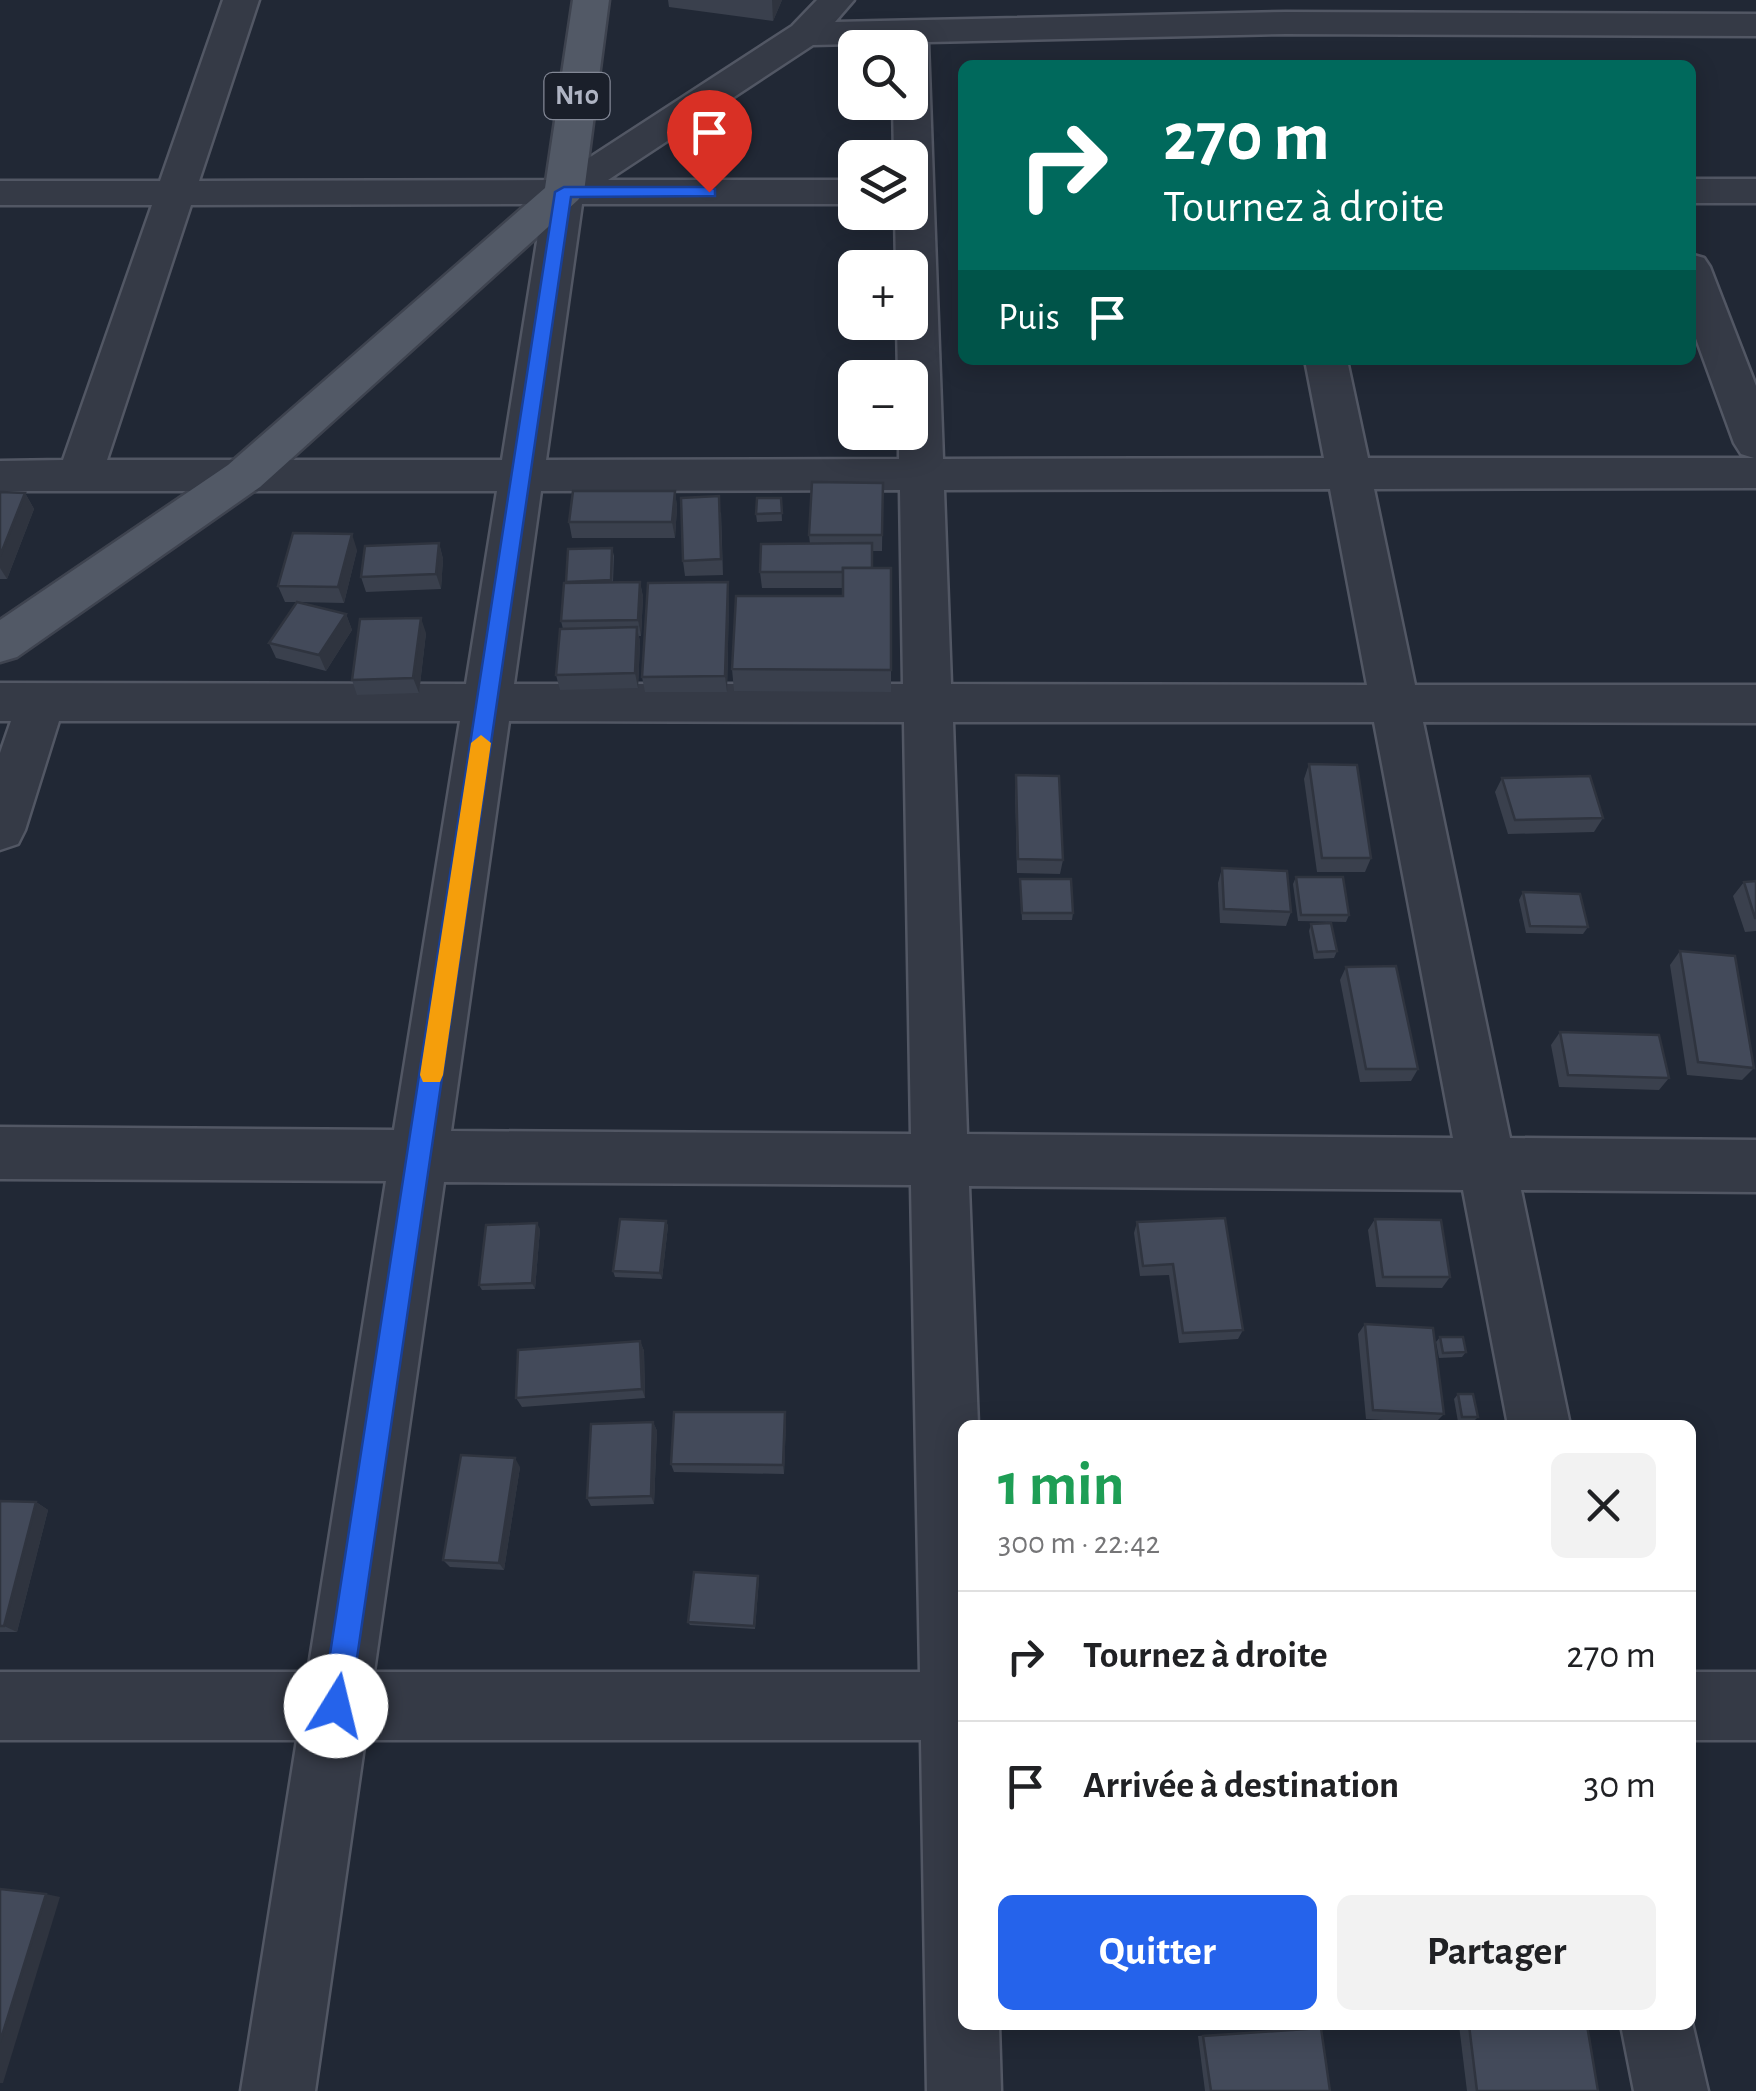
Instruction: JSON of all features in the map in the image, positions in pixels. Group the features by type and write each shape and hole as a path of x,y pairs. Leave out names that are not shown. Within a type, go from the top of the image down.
{"main road":[{"name":"N10","path":"564,192 591,0"},
{"path":"0,644 244,476 564,192"}],"street":[{"path":"80,476 240,0"},
{"path":"278,2091 564,192 805,34 836,0"},
{"path":"1594,12 1612,60"},
{"path":"928,32 1594,12 1756,25"},
{"path":"805,34 838,33"},
{"path":"1696,191 1756,191"},
{"path":"0,193 838,192"},
{"path":"0,1706 958,1706 921,474 924,230"},
{"path":"1696,283 1756,443"},
{"path":"1327,365 1538,1420"},
{"path":"0,476 1756,473"},
{"path":"0,830 20,702 1756,704"},
{"path":"0,1153 1756,1166"},
{"path":"1696,1706 1756,1706"},
{"path":"963,2030 964,2091"},
{"path":"1659,2030 1671,2091"}],"building":[{"path":"812,482 883,483 882,535 809,535"},
{"path":"573,491 675,491 672,522 569,522"},
{"path":"0,492 25,493 0,556"},
{"path":"719,496 721,559 683,561 681,498"},
{"path":"757,498 781,498 782,513 756,514"},
{"path":"293,533 352,534 338,587 278,586"},
{"path":"439,543 436,574 361,577 365,546"},
{"path":"872,543 872,568 760,572 761,544"},
{"path":"612,548 611,580 566,582 568,549"},
{"path":"843,568 891,568 891,670 732,669 736,596 843,596"},
{"path":"640,582 638,620 561,621 564,583"},
{"path":"728,582 725,676 642,677 648,583"},
{"path":"297,602 346,614 319,655 269,643"},
{"path":"421,618 413,678 352,680 360,619"},
{"path":"637,627 635,673 556,675 560,629"},
{"path":"1309,764 1357,765 1371,858 1322,858"},
{"path":"1016,775 1059,776 1063,860 1018,859"},
{"path":"1590,776 1603,818 1515,820 1502,778"},
{"path":"1222,868 1287,871 1291,912 1224,909"},
{"path":"1296,877 1343,877 1349,915 1301,915"},
{"path":"1020,879 1071,879 1073,913 1022,913"},
{"path":"1756,881 1756,918 1755,918 1744,882"},
{"path":"1523,892 1580,894 1588,927 1530,926"},
{"path":"1331,923 1337,951 1317,952 1311,924"},
{"path":"1680,951 1735,956 1754,1068 1698,1062"},
{"path":"1396,966 1418,1069 1366,1069 1346,967"},
{"path":"1560,1032 1659,1035 1669,1078 1568,1075"},
{"path":"1225,1218 1243,1330 1183,1333 1173,1264 1143,1266 1137,1222"},
{"path":"620,1219 666,1221 660,1273 613,1271"},
{"path":"1375,1219 1441,1220 1450,1277 1383,1277"},
{"path":"537,1223 532,1283 479,1285 486,1225"},
{"path":"1365,1324 1433,1328 1444,1414 1373,1410"},
{"path":"1440,1337 1463,1337 1466,1352 1443,1353"},
{"path":"640,1341 642,1389 516,1398 518,1350"},
{"path":"1458,1394 1473,1394 1478,1417 1462,1417"},
{"path":"674,1412 785,1412 783,1465 671,1464"},
{"path":"653,1422 651,1496 587,1498 591,1424"},
{"path":"461,1455 515,1458 499,1563 443,1560"},
{"path":"0,1501 36,1502 4,1626 0,1626"},
{"path":"694,1572 758,1576 754,1626 688,1622"},
{"path":"0,1889 46,1894 0,2042"},
{"path":"1321,2030 1330,2091 1211,2091 1203,2036"},
{"path":"1470,2030 1588,2030 1598,2091 1477,2091"}],"slow traffic":[{"path":"431,1075 481,743"}],"route":[{"path":"336,1706 564,192 709,192"}]}
